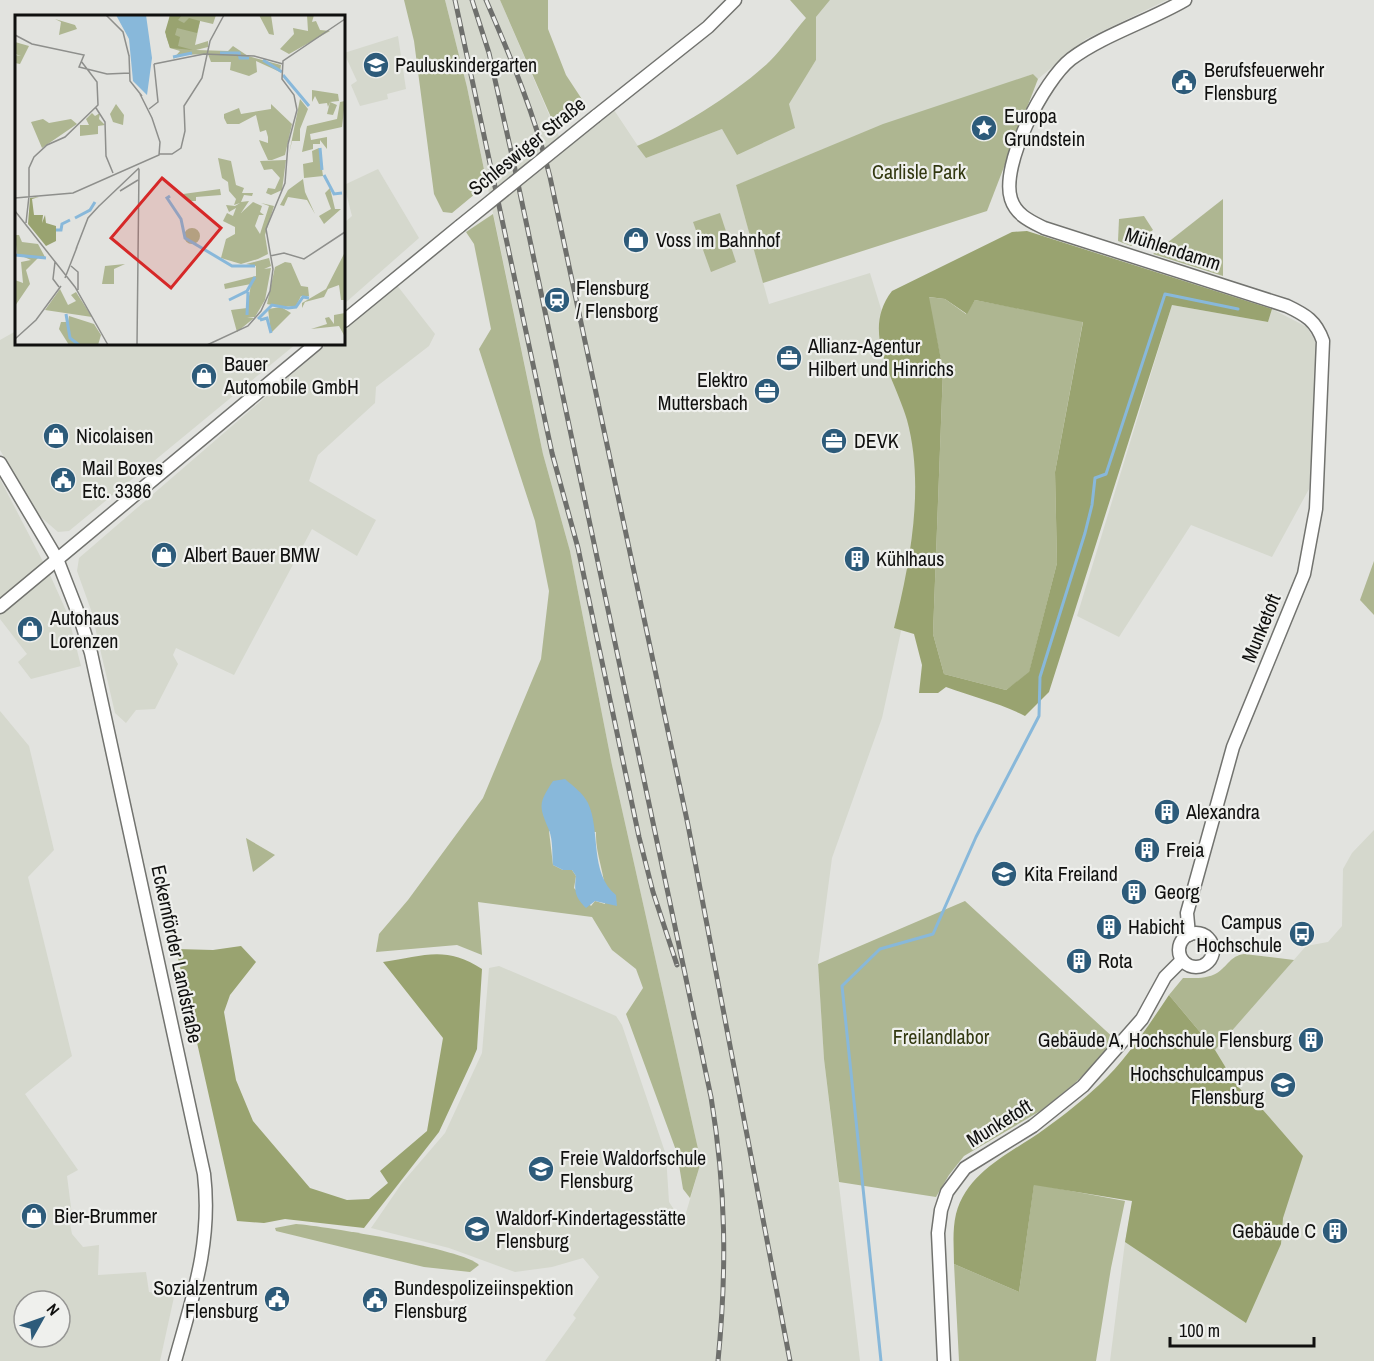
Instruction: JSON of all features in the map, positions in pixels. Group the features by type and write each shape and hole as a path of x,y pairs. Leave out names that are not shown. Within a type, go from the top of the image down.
{"street":[{"name":"Schleswiger Straße","path":"345,320 708,27 735,0"},
{"name":"Mühlendamm","path":"1185,0 1089,48 1060,68 1046,87 1010,170 1009,188 1015,208 1028,220 1044,228 1287,306 1310,318 1319,328"},
{"name":"Munketoft","path":"944,1361 938,1233 941,1210 952,1185 965,1168 1033,1126 1083,1086 1142,1019 1165,977 1182,960 1180,947 1189,935 1187,913 1222,779 1304,574 1316,509 1324,354 1319,328"},
{"path":"0,607 315,345"},
{"name":"Eckernförder Landstraße","path":"0,463 57,559 81,618 91,653 204,1174 208,1207 203,1259 175,1361"},
{"path":"1182,960 1189,965 1201,966 1206,964 1213,955 1209,938 1199,933 1189,935"}],"shaded area":[{"path":"445,0 500,0 556,131 567,148 614,110 646,158 722,129 738,155 788,104 816,60 816,17 830,0 1167,0 1086,39 1038,79 1033,74 736,185 769,304 870,273 918,429 914,572 882,718 832,858 818,964 824,1059 860,1361 545,1361 576,1318 573,1315 599,1277 583,1258 552,1267 515,1272 449,1248 371,1228 402,1183 445,1133 482,1053 489,968 499,966 616,1016 622,1025 666,1155 669,1202 683,1223 701,1162 612,765 570,551 543,454 467,87"},
{"name":"Pauluskindergarten","path":"398,36 406,89 387,94 388,99 360,106 351,85 357,81 345,53"},
{"path":"378,169 419,238 345,303 345,222 352,216 345,185"},
{"path":"396,284 435,334 429,346 376,387 375,403 318,455 309,481 376,520 357,556 312,529 234,675 176,648 173,655 178,664 155,709 136,710 126,723 115,713 91,610 77,571 79,558 326,345 345,345 345,328"},
{"path":"1172,305 1268,322 1272,309 1307,327 1315,341 1318,364 1309,489 1272,557 1191,525 1119,637 1077,616"},
{"path":"15,332 15,345 295,345 69,531 58,532 36,513 0,450 0,340"},
{"path":"0,479 68,615 81,666 31,679 18,662 27,654 0,619"},
{"path":"0,711 29,746 54,850 28,877 72,1056 25,1094 78,1170 67,1176 73,1223 70,1224 72,1234 83,1247 99,1245 98,1275 146,1272 149,1292 174,1297 160,1361 0,1361"},
{"name":"Hochschulcampus Flensburg","path":"1374,830 1374,1361 1110,1361 1125,1242 1148,1119 1165,1127 1215,1050 1306,946 1328,942 1342,926 1343,869 1352,853"}],"green space":[{"path":"404,0 445,0 467,87 487,184 452,213 443,212 434,194 414,41"},
{"path":"500,0 548,0 548,29 566,75 587,107 557,131"},
{"path":"790,0 830,0 816,17 816,60 789,104 795,128 737,155 722,129 646,158 637,146 707,109 742,85 775,56 806,18"},
{"name":"Carlisle Park","path":"1033,74 1038,79 987,211 763,283 736,185 883,124"},
{"path":"1223,199 1223,276 1153,254"},
{"path":"720,213 736,262 711,272 693,222"},
{"path":"493,214 543,454 570,551 612,765 701,1162 690,1198 683,1189 677,1153 626,1014 643,988 636,969 612,950 592,917 478,902 482,955 457,945 376,952 379,934 408,900 483,798 541,659 549,591 535,521 479,349 491,329 474,244 466,232","holes":["549,831 596,832 597,850 605,886 605,904 595,901 591,906 574,888 576,876 572,870 563,870 553,865"]},
{"path":"1144,216 1153,230 1131,246 1118,241 1119,219"},
{"path":"1027,231 1272,309 1268,322 1172,305 1049,692 1025,716 946,687 938,693 919,693 922,665 914,634 894,628 910,551 915,471 907,420 883,355 879,323 883,307 892,291 1012,232","holes":["929,297 945,299 967,314 975,300 1083,322 1055,472 1057,563 1029,672 1006,690 944,674 933,634 943,370"]},
{"path":"928,297 945,299 966,314 975,300 1083,321 1055,472 1057,563 1029,673 1006,690 944,674 933,634 943,370"},
{"path":"1374,561 1374,615 1360,600"},
{"path":"246,838 275,855 253,872"},
{"name":"Freilandlabor","path":"965,901 1117,1041 1075,1083 1042,1110 964,1156 936,1197 839,1182 824,1059 818,964"},
{"path":"241,946 256,962 230,995 224,1012 236,1080 253,1121 310,1188 347,1200 369,1199 388,1183 380,1171 427,1131 443,1038 383,962 434,954 457,957 482,969 477,1049 472,1061 439,1132 364,1228 285,1219 264,1223 237,1221 176,949 213,950"},
{"path":"1244,954 1294,960 1215,1050 1169,995 1183,978 1213,975 1235,957"},
{"path":"1169,995 1215,1050 1237,1086 1263,1110 1303,1156 1283,1218 1281,1244 1246,1323 1125,1242 1132,1201 1034,1185 1019,1292 954,1264 956,1214 970,1186 993,1164 1053,1123 1099,1085 1128,1053"},
{"path":"1034,1184 1125,1201 1111,1268 1096,1361 959,1361 954,1264 1019,1292"},
{"path":"296,1224 422,1246 448,1252 479,1265 470,1272 424,1267 276,1231 275,1228"}],"water":[{"path":"565,779 581,793 588,803 592,814 602,875 616,895 617,906 595,901 586,908 576,894 576,876 572,870 563,870 553,865 551,838 542,805 553,781"}],"waterway":[{"path":"881,1361 842,986 880,949 933,934 976,837 1039,716 1040,677 1085,533 1092,505 1095,478 1106,474 1165,294 1238,309"}],"railway":[{"path":"455,0 552,453 578,548 639,837 653,892 677,965"},
{"path":"472,0 489,53 513,160 711,1097 720,1164 724,1229 723,1294 718,1361"},
{"path":"486,0 530,109 550,177 688,825 790,1361"}],"place":[{"name":"Pauluskindergarten","path":"376,65"},
{"name":"Berufsfeuerwehr Flensburg","path":"1184,82"},
{"name":"Europa Grundstein","path":"984,128"},
{"name":"Voss im Bahnhof","path":"636,240"},
{"name":"Flensburg / Flensborg","path":"557,300"},
{"name":"Allianz-Agentur Hilbert und Hinrichs","path":"789,358"},
{"name":"Bauer Automobile GmbH","path":"204,376"},
{"name":"Elektro Muttersbach","path":"767,391"},
{"name":"Nicolaisen","path":"56,436"},
{"name":"DEVK","path":"834,441"},
{"name":"Mail Boxes Etc. 3386","path":"63,480"},
{"name":"Albert Bauer BMW","path":"164,555"},
{"name":"Kühlhaus","path":"857,559"},
{"name":"Autohaus Lorenzen","path":"30,629"},
{"name":"Alexandra","path":"1167,812"},
{"name":"Freia","path":"1147,850"},
{"name":"Kita Freiland","path":"1004,874"},
{"name":"Georg","path":"1134,892"},
{"name":"Habicht","path":"1109,927"},
{"name":"Campus Hochschule","path":"1302,934"},
{"name":"Rota","path":"1079,961"},
{"name":"Gebäude A, Hochschule Flensburg","path":"1311,1040"},
{"name":"Hochschulcampus Flensburg","path":"1283,1085"},
{"name":"Freie Waldorfschule Flensburg","path":"541,1169"},
{"name":"Bier-Brummer","path":"34,1216"},
{"name":"Waldorf-Kindertagesstätte Flensburg","path":"477,1229"},
{"name":"Gebäude C","path":"1335,1231"},
{"name":"Sozialzentrum Flensburg","path":"277,1299"},
{"name":"Bundespolizeiinspektion Flensburg","path":"375,1300"}]}
